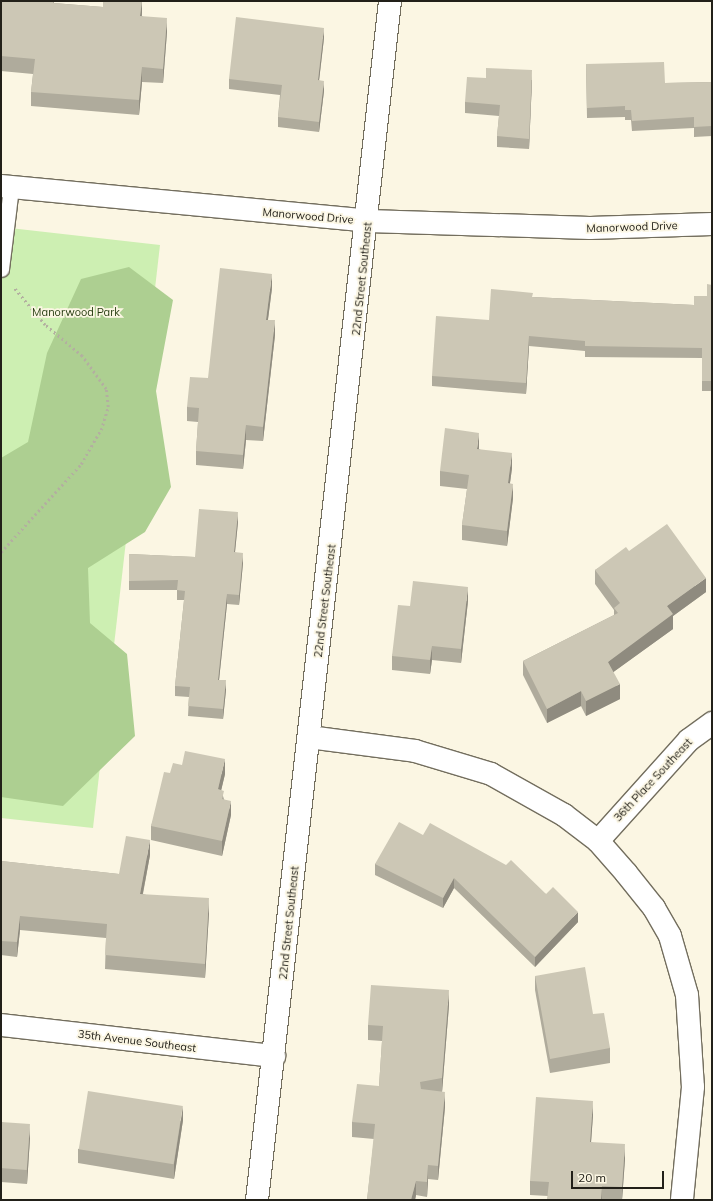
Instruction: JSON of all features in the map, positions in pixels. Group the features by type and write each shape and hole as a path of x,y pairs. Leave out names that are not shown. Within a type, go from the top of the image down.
{"street":[{"name":"22nd Street Southeast","path":"257,1200 368,221 390,1"},
{"name":"Manorwood Drive","path":"6,186 368,221 590,228 712,224"},
{"name":"36th Place Southeast","path":"598,841 689,740 712,723"},
{"path":"310,737 387,746 451,760 528,794 598,841 654,908 670,936 687,995 693,1087 682,1200"},
{"name":"35th Avenue Southeast","path":"1,1025 274,1056"}],"lane":[{"path":"1,269 6,186"}],"path":[{"path":"1,269 25,304 82,356 106,388 108,407 101,430 81,464 1,552"}],"green space":[{"name":"Manorwood Park","path":"1,227 160,245 93,828 1,818"},
{"name":"Manorwood Park","path":"129,267 173,300 156,391 171,487 145,532 88,568 90,623 127,654 135,736 63,806 1,797 1,458 28,442 47,353 81,279"}],"building":[{"path":"1,1 53,1 53,3 103,7 103,1 142,1 140,16 167,18 163,69 142,67 139,100 31,92 35,59 1,56"},
{"path":"236,17 324,28 318,80 324,81 319,122 278,117 282,85 229,79"},
{"path":"664,62 665,83 712,82 712,126 694,127 694,117 632,121 631,110 625,110 625,106 587,108 586,64"},
{"path":"486,68 532,70 529,139 497,136 500,105 465,102 467,77 486,78"},
{"path":"220,268 272,274 266,320 275,320 263,427 246,425 243,455 196,451 199,408 187,407 190,377 208,378"},
{"path":"707,284 712,285 712,381 702,381 702,348 585,346 585,341 529,336 526,383 432,376 436,316 489,320 491,289 533,293 532,297 694,305 694,296 707,296"},
{"path":"445,428 479,433 477,449 512,453 508,483 513,484 507,531 462,525 469,475 440,471"},
{"path":"199,509 238,512 234,552 243,553 239,595 227,594 218,680 226,680 223,709 188,706 190,687 175,686 185,591 177,590 178,580 129,581 129,554 195,557"},
{"path":"667,524 706,578 667,606 673,614 608,662 620,684 586,701 581,691 547,709 523,661 618,613 614,608 620,603 595,570 626,547 629,551"},
{"path":"413,581 468,587 461,649 432,646 430,660 392,656 398,605 410,606"},
{"path":"185,751 225,759 218,789 224,791 222,799 231,801 222,841 151,826 164,772 170,773 173,763 182,765"},
{"path":"399,822 423,835 430,823 506,865 511,860 546,894 553,887 578,912 535,957 454,878 443,898 375,864"},
{"path":"126,836 150,840 140,894 209,898 205,964 105,955 107,924 20,916 17,942 1,941 1,861 119,874"},
{"path":"585,967 593,1014 604,1013 610,1048 550,1059 535,976"},
{"path":"371,985 449,990 442,1078 420,1082 421,1089 445,1092 438,1166 428,1165 427,1182 416,1181 411,1200 367,1200 375,1124 352,1122 357,1084 379,1086 383,1026 368,1025"},
{"path":"88,1091 183,1106 174,1164 79,1149"},
{"path":"536,1097 593,1101 590,1142 625,1144 622,1187 602,1186 601,1200 547,1200 549,1182 530,1181"},
{"path":"1,1122 30,1124 27,1170 1,1168"}]}
